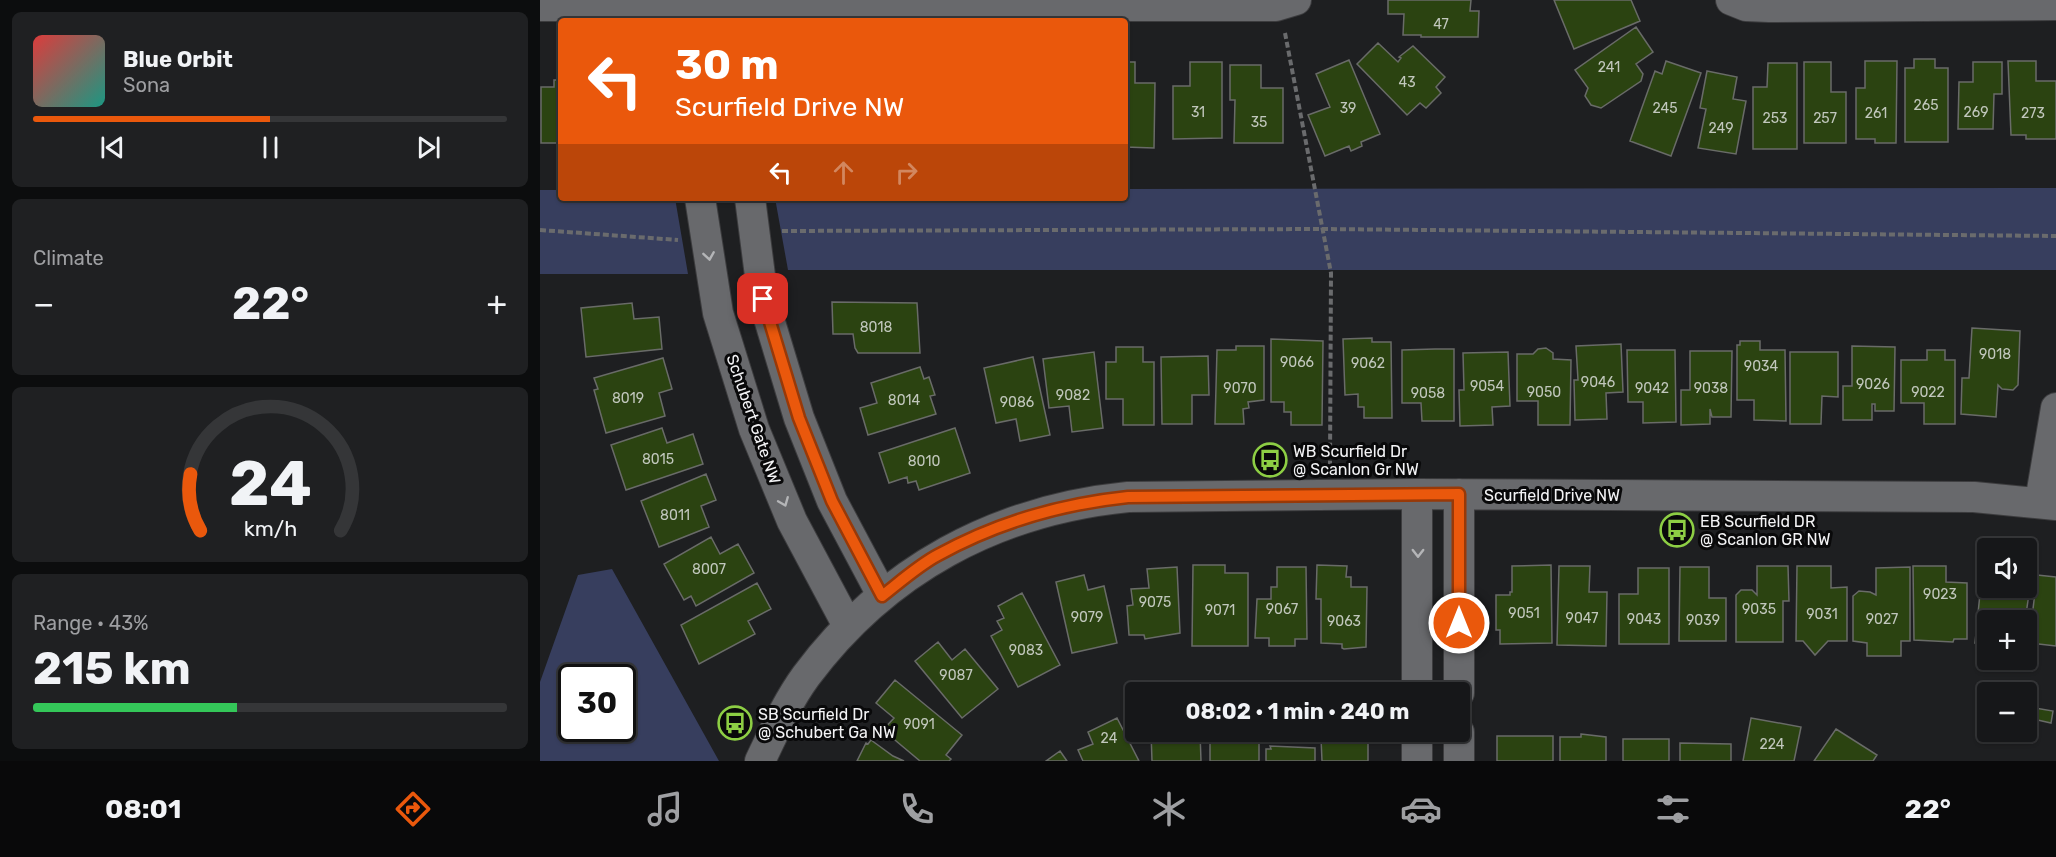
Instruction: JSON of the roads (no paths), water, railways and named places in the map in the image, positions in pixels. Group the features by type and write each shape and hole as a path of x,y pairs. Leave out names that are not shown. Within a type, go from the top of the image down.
{"street":[{"path":"1731,0 1746,6 1769,7 2056,5"},
{"path":"540,6 693,14 740,14 1290,3"},
{"name":"Schubert Gate NW","path":"700,201 718,313 754,429 792,521 848,626"},
{"path":"750,201 763,299 799,418 832,501 882,596"},
{"path":"718,313 763,299"},
{"path":"2048,504 2056,408"},
{"path":"1417,494 1417,682"},
{"path":"1459,494 1459,682"},
{"name":"Scurfield Drive NW","path":"760,761 781,717 805,677 848,626 882,596 937,555 1035,513 1088,501 1128,497 1459,494 1974,497 2048,504"},
{"path":"1417,742 1417,761"},
{"path":"1459,742 1459,761"}],"place":[{"name":"WB Scurfield Dr @ Scanlon Gr NW","path":"1270,460"},
{"name":"EB Scurfield DR @ Scanlon GR NW","path":"1677,530"},
{"name":"SB Scurfield Dr @ Schubert Ga NW","path":"735,723"}]}
